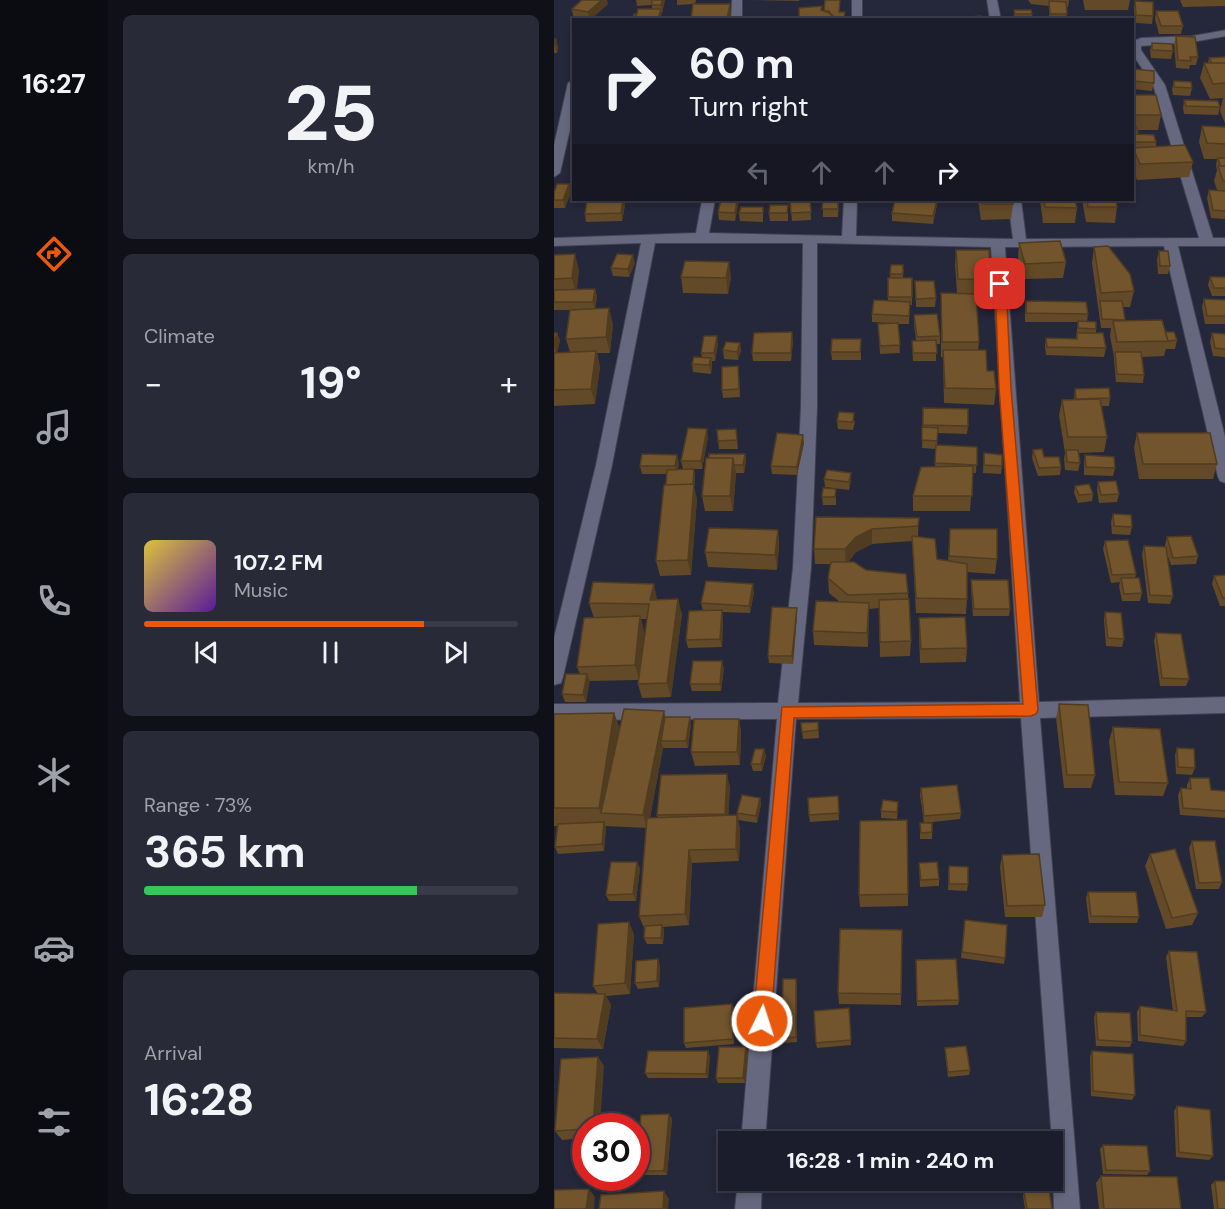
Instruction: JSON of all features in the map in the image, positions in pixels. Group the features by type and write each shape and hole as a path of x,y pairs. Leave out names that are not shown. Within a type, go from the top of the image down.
{"street":[{"path":"736,18 737,0"},
{"path":"857,0 857,18"},
{"path":"992,0 996,18"},
{"path":"1207,242 1159,85 1135,50 1134,45 1141,41 1192,39 1226,33"},
{"path":"554,173 572,92"},
{"path":"702,237 708,201"},
{"path":"849,238 851,201"},
{"path":"1015,201 1020,243"},
{"path":"554,242 702,237 849,238 998,243 1226,242"},
{"path":"554,677 604,465 649,238"},
{"path":"754,1131 787,712 802,568 809,407 810,238"},
{"path":"1170,242 1226,477"},
{"path":"998,243 1005,388 1056,1038 1067,1209"},
{"path":"554,712 1031,710 1226,705"},
{"path":"748,1209 749,1191"}],"building":[{"path":"582,0 602,0 588,12 572,9"},
{"path":"652,0 662,0 661,5 652,5"},
{"path":"825,0 840,0 839,12 845,12 844,18 835,18 829,11 824,11"},
{"path":"1049,1 1066,2 1067,14 1050,14"},
{"path":"1135,1 1153,2 1153,16 1136,15"},
{"path":"693,4 730,4 727,18 691,18"},
{"path":"822,6 821,10 830,13 835,18 799,18 799,8"},
{"path":"638,9 661,9 659,18 636,18"},
{"path":"1014,10 1031,10 1032,14 1015,14"},
{"path":"1156,11 1178,11 1183,26 1161,26"},
{"path":"1176,36 1195,37 1198,57 1190,57 1191,61 1178,60"},
{"path":"1152,43 1172,44 1173,51 1152,50"},
{"path":"1226,57 1226,63 1212,63 1209,58"},
{"path":"1204,63 1226,63 1226,83 1213,84"},
{"path":"1134,69 1154,71 1154,83 1134,81"},
{"path":"1174,81 1191,82 1192,88 1174,87"},
{"path":"1134,95 1156,95 1161,115 1134,115"},
{"path":"1184,100 1218,101 1220,107 1186,106"},
{"path":"1202,126 1226,127 1226,144 1207,143"},
{"path":"1134,134 1154,135 1156,142 1134,142"},
{"path":"1185,145 1193,162 1140,164 1134,148"},
{"path":"1218,158 1226,158 1226,166 1220,166"},
{"path":"1218,166 1226,166 1226,181 1223,181"},
{"path":"557,184 569,184 563,200 554,200"},
{"path":"1209,190 1226,191 1226,211 1213,210"},
{"path":"587,201 623,201 621,213 585,214"},
{"path":"721,201 737,201 735,213 718,212"},
{"path":"790,201 810,201 811,212 791,213"},
{"path":"823,201 838,201 838,209 822,209"},
{"path":"895,201 937,201 933,216 892,213"},
{"path":"982,201 1012,201 1013,204 982,204"},
{"path":"1044,201 1075,201 1077,208 1045,207"},
{"path":"1087,201 1116,201 1117,207 1088,207"},
{"path":"770,205 788,205 787,213 769,213"},
{"path":"741,207 763,207 763,213 739,213"},
{"path":"1060,241 1066,262 1025,264 1019,243"},
{"path":"1108,246 1130,274 1134,291 1101,293 1094,247"},
{"path":"956,250 989,250 991,280 958,279"},
{"path":"1159,251 1168,251 1170,266 1160,266"},
{"path":"575,254 572,278 554,279 554,255"},
{"path":"617,254 633,255 628,269 611,268"},
{"path":"685,261 729,262 726,278 681,277"},
{"path":"891,265 903,265 903,274 890,274"},
{"path":"1210,277 1226,277 1226,288 1214,288"},
{"path":"888,278 912,278 912,297 888,297"},
{"path":"915,281 934,281 936,298 916,299"},
{"path":"595,289 593,302 554,302 554,290"},
{"path":"941,293 976,294 979,342 942,342"},
{"path":"1204,299 1226,300 1226,316 1207,316"},
{"path":"874,300 910,302 909,316 872,314"},
{"path":"1026,301 1086,302 1088,314 1026,313"},
{"path":"1100,301 1122,301 1125,320 1102,319"},
{"path":"609,308 606,337 566,339 570,310"},
{"path":"937,314 940,336 917,337 914,315"},
{"path":"1162,320 1168,341 1117,342 1113,321"},
{"path":"1078,321 1096,322 1096,329 1078,328"},
{"path":"898,323 900,345 880,346 878,324"},
{"path":"792,332 791,353 752,353 754,333"},
{"path":"1165,332 1174,332 1177,340 1168,341"},
{"path":"1077,333 1103,333 1106,348 1047,347 1046,338 1077,339"},
{"path":"1212,333 1226,334 1226,349 1215,348"},
{"path":"704,336 717,336 714,353 701,353"},
{"path":"832,339 861,339 860,352 831,352"},
{"path":"936,340 937,353 913,353 912,341"},
{"path":"726,342 740,343 737,352 723,350"},
{"path":"943,350 986,350 987,371 994,371 996,389 945,388"},
{"path":"596,351 591,389 554,390 554,353"},
{"path":"1115,352 1141,352 1144,375 1117,374"},
{"path":"694,357 711,358 709,365 692,364"},
{"path":"738,366 739,389 722,390 722,367"},
{"path":"1109,388 1110,398 1076,399 1075,389"},
{"path":"1100,399 1107,437 1068,437 1062,400"},
{"path":"923,408 968,409 968,426 923,425"},
{"path":"839,412 854,413 853,422 837,421"},
{"path":"922,427 938,428 937,441 922,440"},
{"path":"688,428 707,429 701,461 681,461"},
{"path":"736,429 737,440 718,441 717,430"},
{"path":"777,433 803,435 797,467 771,466"},
{"path":"1137,433 1210,433 1217,464 1143,464"},
{"path":"936,445 977,447 977,465 935,463"},
{"path":"1042,449 1044,457 1059,457 1061,467 1039,468 1033,450"},
{"path":"1066,450 1078,450 1080,463 1067,462"},
{"path":"984,453 1002,455 1002,466 984,465"},
{"path":"642,454 677,455 675,466 640,466"},
{"path":"709,454 745,454 743,465 734,465 733,458 709,458"},
{"path":"1085,455 1114,457 1115,468 1086,467"},
{"path":"706,458 733,458 730,496 702,496"},
{"path":"973,466 972,496 913,496 921,467"},
{"path":"694,469 693,484 666,485 667,470"},
{"path":"827,470 851,473 849,482 824,479"},
{"path":"1116,481 1119,494 1101,495 1098,482"},
{"path":"694,484 688,560 656,561 664,485"},
{"path":"1089,484 1093,494 1079,495 1075,486"},
{"path":"823,488 836,489 835,497 822,497"},
{"path":"1113,514 1131,515 1132,527 1114,526"},
{"path":"816,517 919,518 918,526 872,529 856,537 845,549 814,549"},
{"path":"709,528 778,530 775,555 705,552"},
{"path":"950,529 997,529 997,559 949,556"},
{"path":"912,536 935,539 937,559 967,564 967,599 916,598"},
{"path":"1191,536 1198,556 1173,558 1167,537"},
{"path":"1128,540 1136,574 1112,575 1105,541"},
{"path":"1144,546 1166,547 1173,596 1150,595"},
{"path":"831,562 854,562 866,570 906,574 908,593 848,595 828,578"},
{"path":"1226,575 1226,598 1223,598 1214,576"},
{"path":"1121,578 1139,578 1142,593 1124,594"},
{"path":"971,580 1008,580 1010,609 974,609"},
{"path":"706,581 753,584 749,606 701,603"},
{"path":"593,582 654,584 650,600 678,599 667,683 638,684 649,604 589,603"},
{"path":"909,599 911,641 880,642 879,600"},
{"path":"816,601 869,603 867,633 813,631"},
{"path":"772,607 797,608 792,656 768,656"},
{"path":"722,610 720,639 686,640 689,611"},
{"path":"1105,612 1121,613 1124,639 1108,638"},
{"path":"640,616 635,665 577,667 584,618"},
{"path":"965,617 967,648 921,649 919,618"},
{"path":"1156,633 1181,634 1189,679 1162,678"},
{"path":"693,661 722,661 720,684 690,684"},
{"path":"566,674 587,674 583,695 562,694"},
{"path":"1059,704 1088,705 1095,775 1067,775"},
{"path":"624,709 664,711 643,815 601,813"},
{"path":"614,713 599,808 554,808 554,714"},
{"path":"665,717 690,717 686,741 661,741"},
{"path":"694,719 739,719 737,752 691,752"},
{"path":"818,722 818,730 802,732 801,723"},
{"path":"1113,727 1160,729 1168,783 1119,782"},
{"path":"1177,748 1194,749 1195,768 1178,767"},
{"path":"755,749 764,749 761,764 751,764"},
{"path":"727,774 725,814 657,815 661,775"},
{"path":"1190,778 1209,778 1211,790 1226,791 1226,811 1183,808 1181,788 1191,789"},
{"path":"957,785 961,813 924,816 921,788"},
{"path":"742,795 760,798 756,816 737,813"},
{"path":"838,796 839,813 809,815 808,798"},
{"path":"883,800 898,802 897,812 881,811"},
{"path":"737,815 736,849 689,850 685,914 639,916 647,818"},
{"path":"907,820 908,894 859,895 860,821"},
{"path":"604,822 602,844 555,847 558,824"},
{"path":"920,823 932,823 932,832 921,833"},
{"path":"1192,841 1215,841 1222,882 1199,883"},
{"path":"1175,849 1198,913 1172,918 1150,854"},
{"path":"1039,854 1045,905 1007,906 1002,855"},
{"path":"611,862 637,862 633,894 606,895"},
{"path":"937,862 939,879 921,880 919,863"},
{"path":"949,866 968,867 968,884 949,884"},
{"path":"1088,892 1136,892 1139,917 1091,916"},
{"path":"965,920 1007,925 1005,958 962,952"},
{"path":"629,922 625,983 593,986 598,924"},
{"path":"662,925 661,938 644,938 645,926"},
{"path":"840,929 902,930 901,994 838,993"},
{"path":"1169,951 1197,952 1206,1012 1186,1011 1186,1041 1140,1035 1140,1006 1177,1011"},
{"path":"658,959 657,981 635,983 636,961"},
{"path":"956,959 959,1000 917,1001 916,960"},
{"path":"783,979 796,979 796,1037 782,1038"},
{"path":"554,993 605,994 597,1039 554,1038"},
{"path":"732,1004 733,1039 684,1043 684,1008"},
{"path":"849,1008 851,1040 816,1043 814,1011"},
{"path":"1096,1012 1130,1013 1132,1042 1098,1040"},
{"path":"966,1046 970,1070 948,1072 945,1048"},
{"path":"719,1047 746,1047 743,1078 716,1078"},
{"path":"648,1051 708,1051 706,1074 645,1073"},
{"path":"1092,1051 1133,1054 1135,1095 1093,1091"},
{"path":"598,1057 594,1113 572,1113 572,1130 555,1131 561,1059"},
{"path":"1177,1106 1210,1110 1213,1156 1179,1152"},
{"path":"669,1114 664,1171 650,1171 650,1115"},
{"path":"1103,1145 1147,1146 1150,1171 1106,1170"},
{"path":"1101,1176 1177,1177 1181,1209 1104,1209"},
{"path":"1215,1181 1226,1181 1226,1209 1218,1209"},
{"path":"554,1190 589,1191 586,1209 554,1209"},
{"path":"664,1191 663,1209 599,1209 601,1195"},
{"path":"1049,1191 1052,1209 1027,1209 1024,1192"}],"route":[{"path":"762,1021 787,712 1031,710 1005,388 1000,284"}]}
